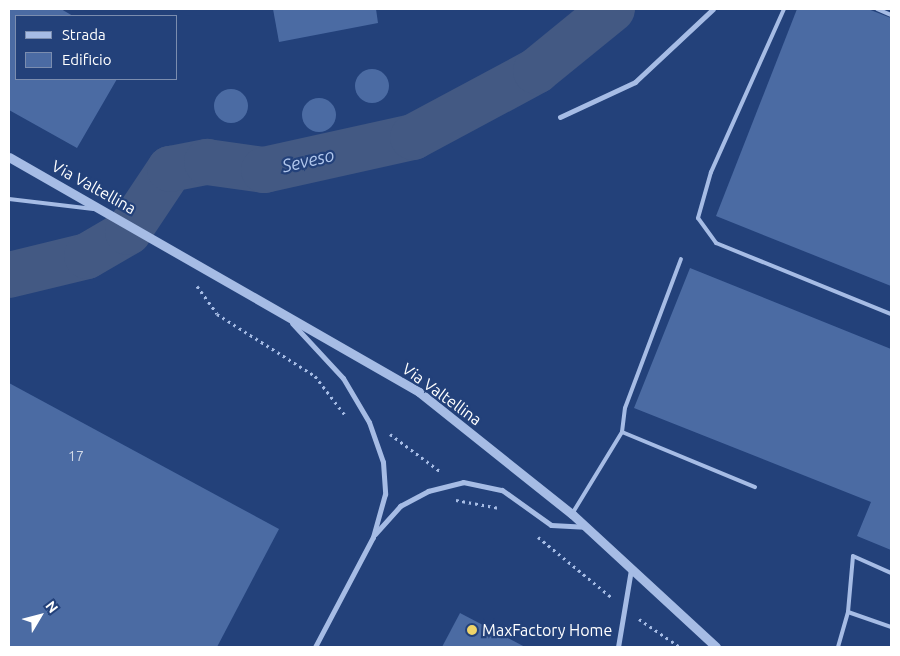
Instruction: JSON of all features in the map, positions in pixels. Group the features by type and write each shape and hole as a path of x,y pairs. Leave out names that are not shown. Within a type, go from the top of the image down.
{"street":[{"path":"560,117 635,82 713,9"},
{"name":"Via Valtellina","path":"9,157 269,302 419,392 572,514 716,647"},
{"name":"Via Valtellina","path":"269,302 308,338 343,378 369,422 383,462 385,494 373,537 315,647"},
{"name":"Via Valtellina","path":"373,537 400,506 428,491 463,482 502,490 551,525 586,527"},
{"path":"618,647 631,568"}],"lane":[{"path":"784,9 711,172 698,218 716,243 891,314"},
{"path":"877,9 891,14"},
{"path":"9,199 104,210"},
{"path":"572,514 622,432 625,408 681,259"},
{"path":"622,432 755,487"},
{"path":"838,647 848,612 853,556 891,573"},
{"path":"848,612 891,627"}],"path":[{"path":"192,279 217,314 315,376 351,424"},
{"path":"381,427 448,477"},
{"path":"456,500 504,511"},
{"path":"531,532 611,597"},
{"path":"646,625 680,647"}],"building":[{"path":"9,9 61,9 71,15 15,15 15,80 116,80 77,148 9,110"},
{"path":"273,9 376,9 378,23 279,42"},
{"path":"797,9 868,9 891,18 891,286 716,216"},
{"path":"372,69 379,70 384,74 388,79 388,93 384,98 379,102 372,103 365,102 360,98 356,93 355,86 356,79 360,74 365,70"},
{"path":"231,89 238,90 243,94 247,99 247,113 243,118 238,122 231,123 224,122 219,118 215,113 214,106 215,99 219,94 224,90"},
{"path":"319,98 326,99 331,103 335,108 335,122 331,127 326,131 319,132 312,131 307,127 303,122 302,115 303,108 307,103 312,99"},
{"path":"690,268 891,349 891,550 857,536 871,502 634,408"},
{"path":"9,383 279,529 217,647 9,647"},
{"name":"MaxFactory Home","path":"460,613 525,647 442,647"}],"waterway":[{"name":"Seveso","path":"9,275 87,256 128,232 170,169 207,162 264,170 413,137 536,71 612,9"}],"place":[{"name":"MaxFactory Home","path":"472,630"}]}
